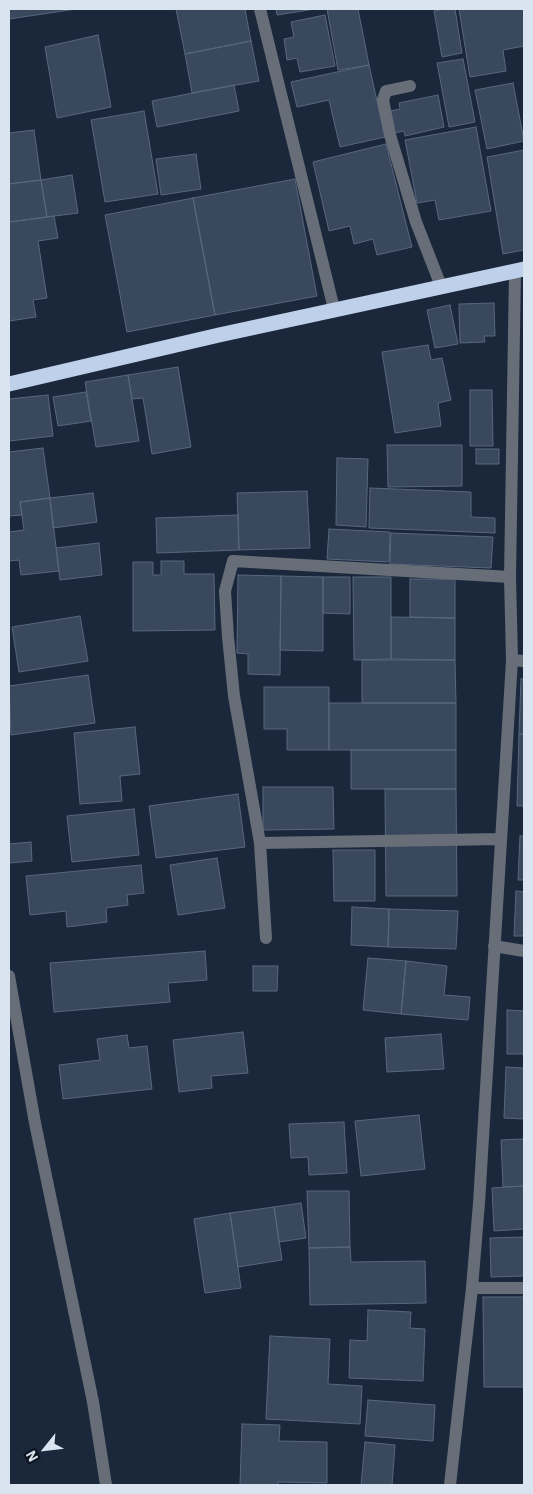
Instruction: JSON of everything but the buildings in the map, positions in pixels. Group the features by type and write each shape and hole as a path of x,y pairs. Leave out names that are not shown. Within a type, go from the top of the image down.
{"highway":[{"path":"9,384 334,309 520,270"}],"street":[{"path":"260,9 334,309"},
{"path":"410,86 386,90 383,100 390,135 416,222 440,286"},
{"path":"450,1485 472,1288 500,839 518,660 510,577 520,270"},
{"path":"266,938 260,843 234,696 228,637 225,590 234,561 510,577"},
{"path":"260,843 500,839"},
{"path":"494,946 524,951"},
{"path":"9,976 35,1123 93,1402 106,1485"},
{"path":"472,1288 524,1288"}]}
